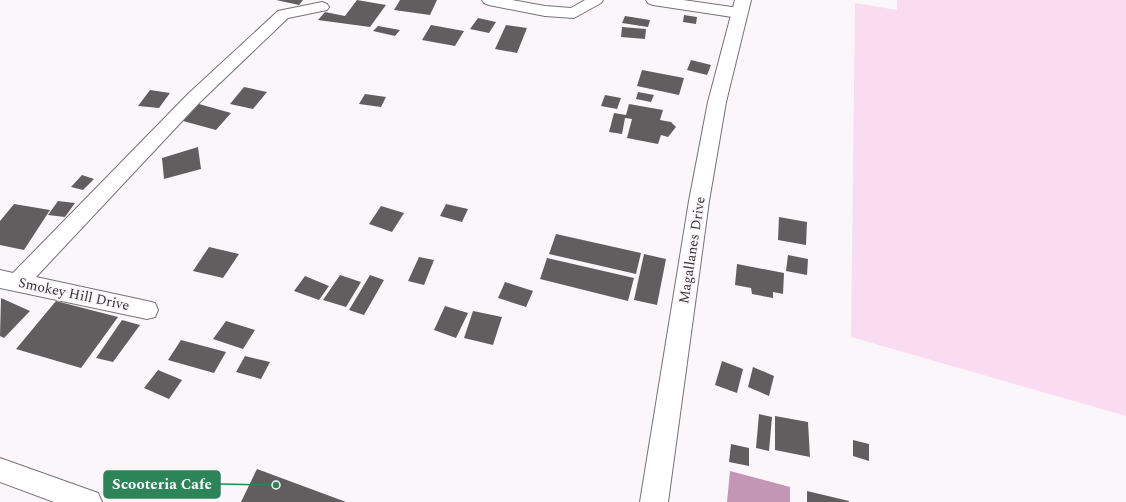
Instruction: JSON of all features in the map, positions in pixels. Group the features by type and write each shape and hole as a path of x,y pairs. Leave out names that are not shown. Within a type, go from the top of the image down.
{"street":[{"path":"489,0 545,11 574,13 596,0"},
{"path":"653,0 741,7"},
{"path":"9,280 194,98 283,14 322,7"},
{"name":"Magallanes Drive","path":"654,502 699,201 717,102 741,7"},
{"name":"Smokey Hill Drive","path":"9,280 147,310"},
{"path":"0,470 89,502"}],"shaded area":[{"path":"897,0 1126,0 1126,416 851,337 855,3 897,10"},
{"path":"730,471 790,487 790,502 727,502"}],"building":[{"path":"276,0 303,0 299,5"},
{"path":"357,0 386,5 370,27 318,20 325,12 345,16"},
{"path":"400,0 437,0 430,15 394,10"},
{"path":"684,15 697,17 696,24 683,22"},
{"path":"625,16 650,20 648,27 622,23"},
{"path":"478,18 496,22 489,33 470,29"},
{"path":"431,25 464,31 455,46 422,40"},
{"path":"506,25 527,28 517,53 495,49"},
{"path":"378,26 400,30 395,36 373,31"},
{"path":"622,27 646,29 645,39 621,37"},
{"path":"691,60 711,65 707,75 687,70"},
{"path":"642,70 684,78 679,95 637,86"},
{"path":"244,87 267,92 253,109 230,104"},
{"path":"150,90 170,93 159,108 138,106"},
{"path":"638,92 654,95 651,102 636,99"},
{"path":"365,94 386,97 381,107 359,104"},
{"path":"605,95 621,98 617,109 601,106"},
{"path":"199,104 231,113 216,130 183,121"},
{"path":"629,104 663,110 660,120 671,122 676,127 668,137 661,135 658,144 627,138 632,119 625,118 622,134 609,132 614,113 626,115"},
{"path":"198,147 201,169 164,179 162,158"},
{"path":"82,175 94,179 83,190 71,187"},
{"path":"58,201 75,203 65,217 48,215"},
{"path":"14,204 50,210 24,250 0,245 0,221"},
{"path":"446,204 468,209 462,222 440,216"},
{"path":"381,206 404,213 392,232 369,224"},
{"path":"779,217 807,222 806,245 778,240"},
{"path":"556,234 641,253 636,274 549,254"},
{"path":"209,247 239,254 223,278 193,271"},
{"path":"644,254 666,259 657,305 634,300"},
{"path":"788,255 808,259 807,275 786,271"},
{"path":"419,257 434,260 424,285 408,281"},
{"path":"547,258 634,278 628,301 540,279"},
{"path":"737,264 784,273 783,294 773,292 773,298 752,294 751,288 735,285"},
{"path":"340,275 361,282 346,307 323,300"},
{"path":"370,275 384,280 364,315 349,310"},
{"path":"305,276 329,286 319,300 294,291"},
{"path":"505,282 533,291 526,307 498,298"},
{"path":"1,298 30,311 4,338 0,336"},
{"path":"56,301 118,317 81,368 16,349"},
{"path":"445,306 468,313 456,338 434,330"},
{"path":"473,311 502,317 493,345 464,338"},
{"path":"122,320 140,325 113,362 96,358"},
{"path":"226,321 255,330 243,349 213,339"},
{"path":"181,340 226,352 214,373 168,360"},
{"path":"245,356 270,362 261,379 236,372"},
{"path":"722,361 743,369 737,393 715,385"},
{"path":"753,367 774,376 769,396 748,387"},
{"path":"158,370 182,380 169,399 144,388"},
{"path":"759,414 772,417 769,451 756,448"},
{"path":"775,416 808,422 810,457 775,450"},
{"path":"853,440 869,444 869,461 853,456"},
{"path":"731,444 749,448 749,466 729,462"},
{"path":"257,469 346,502 241,502"},
{"path":"807,491 849,501 849,502 807,502"}],"place":[{"name":"Scooteria Cafe","path":"276,485"}]}
